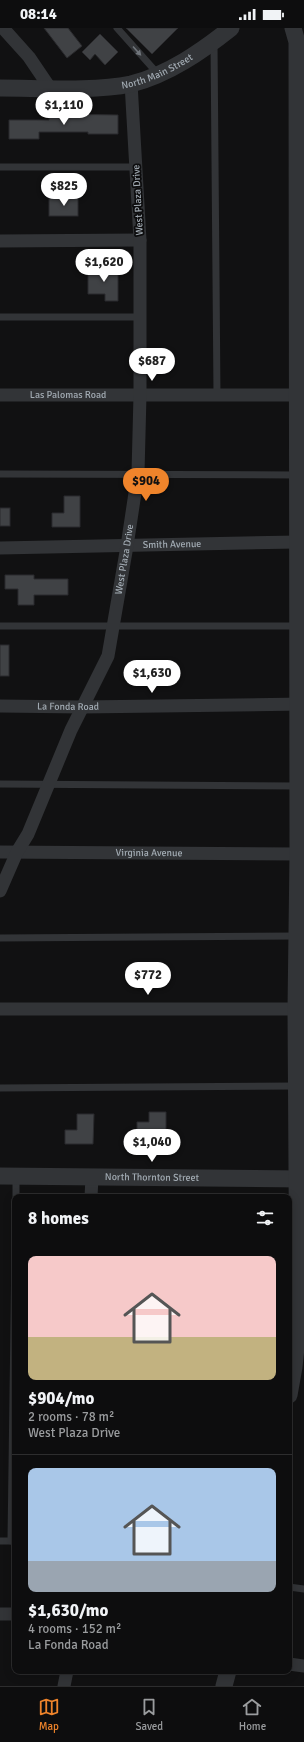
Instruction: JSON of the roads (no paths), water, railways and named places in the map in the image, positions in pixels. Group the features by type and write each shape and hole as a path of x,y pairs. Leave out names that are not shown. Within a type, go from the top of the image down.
{"street":[{"path":"3,28 29,57 50,88"},
{"name":"North Main Street","path":"0,88 103,87 131,84 177,66 214,42 231,28"},
{"path":"292,1378 298,1328 293,1262 301,1179 297,1086 296,1009 298,786 301,704 297,626 297,475 300,395 297,42 293,28"},
{"name":"West Plaza Drive","path":"0,890 17,852 28,834 82,708 108,656 127,546 138,474 140,395 140,240 131,84"},
{"path":"0,241 140,240"},
{"name":"Las Palomas Road","path":"0,395 300,395"},
{"name":"Smith Avenue","path":"0,548 297,542"},
{"name":"La Fonda Road","path":"0,706 82,708 301,704"},
{"name":"Virginia Avenue","path":"0,852 298,854"},
{"path":"0,1009 296,1009"},
{"name":"North Thornton Street","path":"8,1176 301,1179"},
{"path":"91,1194 92,1177"},
{"path":"0,1614 12,1614"},
{"path":"292,1664 304,1666"},
{"path":"64,1686 66,1674"},
{"path":"224,1686 227,1674"}],"lane":[{"path":"116,28 158,74"},
{"path":"214,42 217,395"},
{"path":"0,167 136,167"},
{"path":"0,317 140,317"},
{"path":"0,474 297,475"},
{"path":"0,626 297,626"},
{"path":"0,784 298,786"},
{"path":"0,938 297,936"},
{"path":"0,1088 297,1086"},
{"path":"8,1176 15,1194"},
{"path":"0,1541 12,1541"},
{"path":"292,1587 304,1589"}]}
